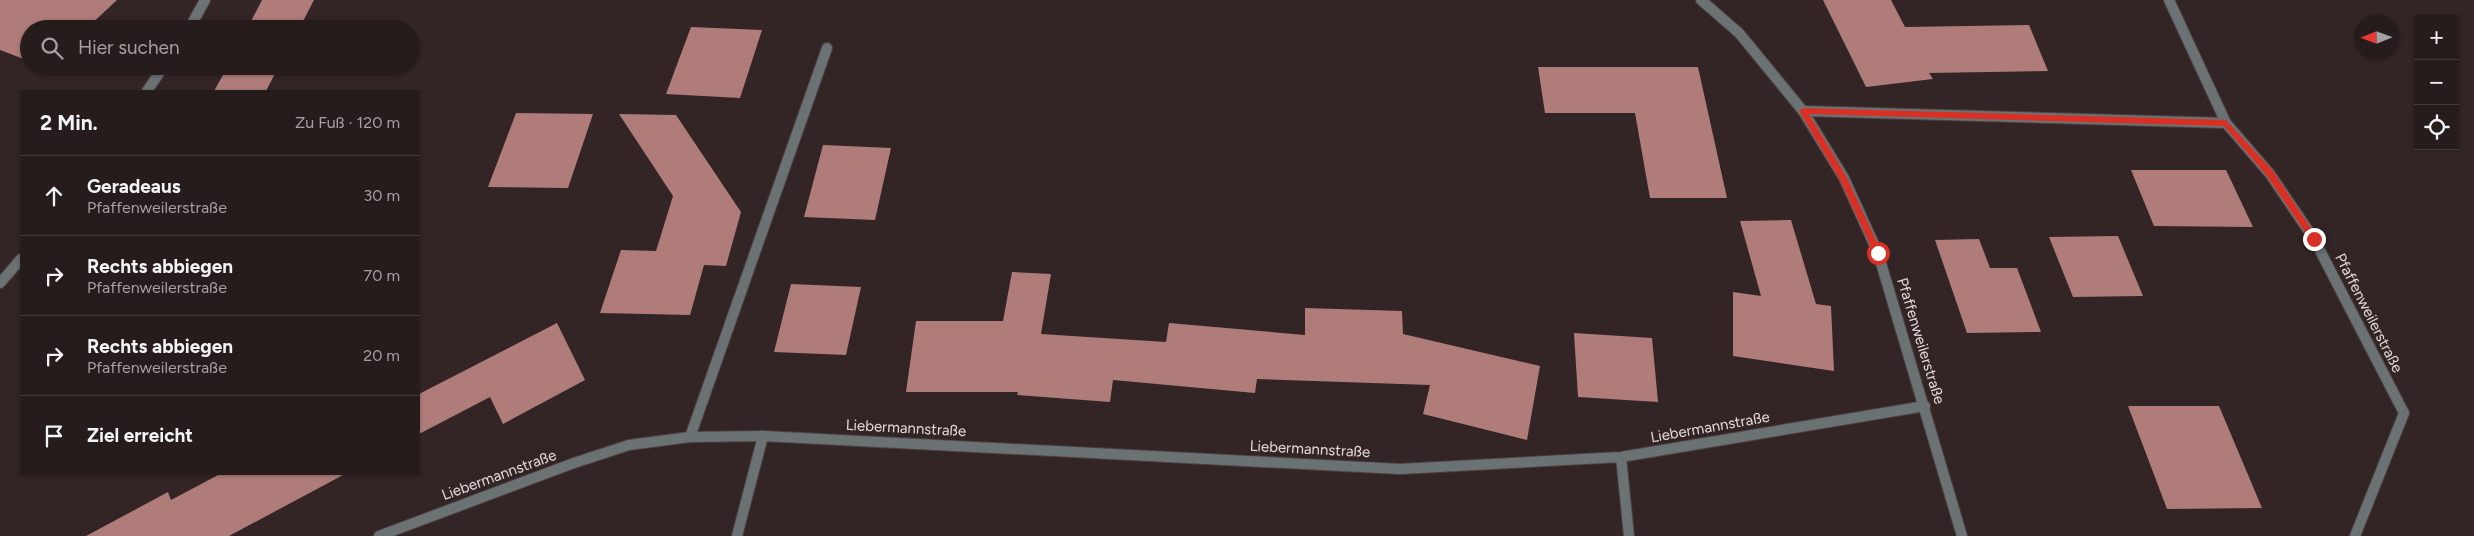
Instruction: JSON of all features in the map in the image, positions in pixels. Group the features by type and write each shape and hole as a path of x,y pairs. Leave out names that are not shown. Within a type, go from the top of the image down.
{"street":[{"path":"194,20 205,0"},
{"name":"Pfaffenweilerstraße","path":"1701,0 1739,33 1803,111 1844,178 1878,253 1925,406 1962,536"},
{"name":"Pfaffenweilerstraße","path":"2169,0 2226,123 2270,174 2314,239 2404,413 2355,536"},
{"path":"690,437 827,48"},
{"path":"149,90 158,75"},
{"path":"1803,111 2226,123"},
{"path":"0,283 20,260"},
{"name":"Liebermannstraße","path":"379,536 574,463 629,445 690,437 764,436 1400,469 1621,457 1925,406"},
{"path":"737,536 764,436"},
{"path":"1621,457 1629,536"}],"building":[{"path":"0,0 117,0 96,20 20,20 20,58 0,50"},
{"path":"262,0 314,0 304,20 252,20"},
{"path":"1823,0 1891,0 1905,27 2029,25 2048,71 1929,73 1933,79 1866,87"},
{"path":"691,27 762,30 740,98 666,94"},
{"path":"1538,67 1698,67 1727,198 1650,198 1635,113 1545,113"},
{"path":"223,75 274,75 267,90 215,90"},
{"path":"516,113 593,114 568,188 488,187"},
{"path":"619,114 676,115 741,212 726,266 704,265 690,315 600,313 621,250 656,251 673,196"},
{"path":"823,145 891,148 875,220 804,217"},
{"path":"2131,170 2226,170 2253,227 2154,226"},
{"path":"1791,220 1816,304 1831,306 1834,371 1733,356 1733,292 1761,296 1740,221"},
{"path":"2118,236 2143,296 2073,297 2049,237"},
{"path":"1979,239 1990,268 2017,268 2041,332 1967,333 1935,240"},
{"path":"1012,272 1051,274 1041,334 1166,342 1169,323 1305,335 1305,308 1402,311 1403,334 1540,366 1527,440 1423,414 1430,385 1257,379 1255,393 1113,380 1110,402 1017,395 1018,392 906,392 916,321 1003,321"},
{"path":"791,284 861,287 846,355 774,352"},
{"path":"557,323 585,380 503,424 490,397 420,433 420,393"},
{"path":"1574,333 1652,338 1658,402 1578,397"},
{"path":"2128,406 2219,406 2262,508 2167,509"},
{"path":"218,475 343,475 229,536 86,536 168,492 171,500"}],"route":[{"path":"1878,253 1844,178 1803,111 2226,123 2270,174 2314,239"}]}
